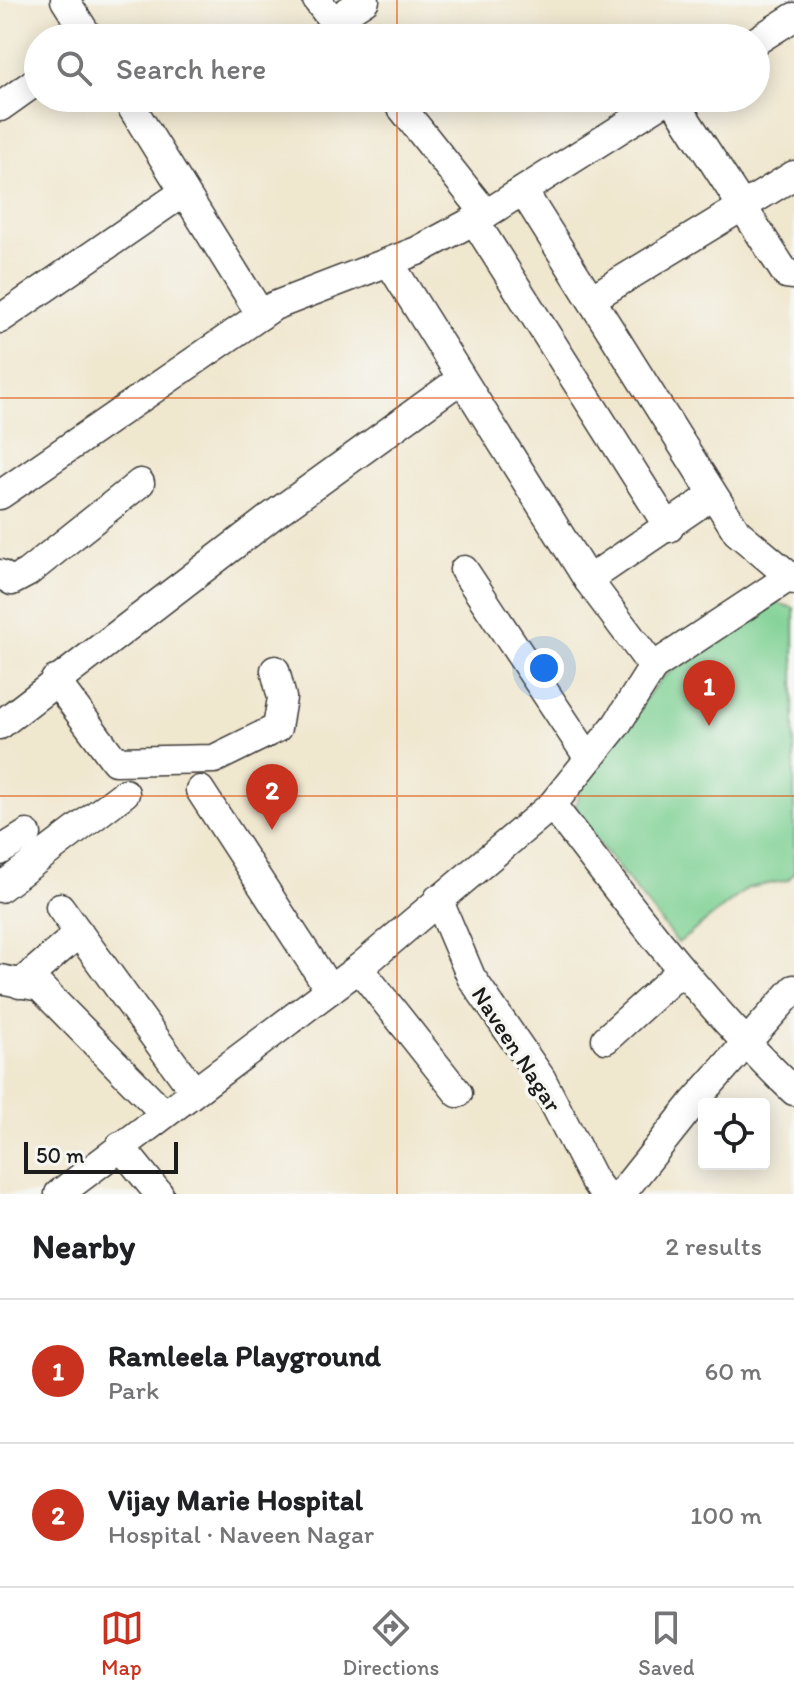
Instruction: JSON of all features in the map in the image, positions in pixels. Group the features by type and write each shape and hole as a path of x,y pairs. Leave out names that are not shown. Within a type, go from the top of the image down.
{"street":[{"path":"65,0 80,24"},
{"path":"332,20 365,0"},
{"path":"770,32 794,17"},
{"path":"0,107 24,90"},
{"path":"135,112 261,315"},
{"path":"404,112 480,217 669,528"},
{"path":"0,495 274,306 417,251 480,217 648,112"},
{"path":"679,112 786,274 794,275"},
{"path":"591,299 794,175"},
{"path":"59,1194 193,1090 359,968 552,805 617,724 653,667 791,578 737,532 523,191"},
{"path":"0,319 184,192"},
{"path":"389,262 588,580 653,667"},
{"path":"0,725 55,680 461,379"},
{"path":"0,574 12,581 27,573 140,483"},
{"path":"588,580 669,528 713,495"},
{"path":"464,570 588,757"},
{"path":"55,680 115,761 163,763 214,759 277,728 282,698 275,670"},
{"path":"200,790 330,990"},
{"path":"0,888 125,793"},
{"path":"552,805 680,972 745,1045 794,1091"},
{"path":"0,851 27,834"},
{"name":"Naveen Nagar","path":"438,899 471,977 541,1078 593,1179 604,1194"},
{"path":"60,907 193,1090"},
{"path":"10,981 79,933"},
{"path":"359,968 458,1093"},
{"path":"606,1039 680,972"},
{"path":"10,981 40,987 164,1113"},
{"path":"706,1098 745,1045 794,989"},
{"path":"621,1194 698,1108"},
{"path":"120,1146 159,1194"}],"green space":[{"path":"768,600 794,608 794,873 788,880 748,888 678,943 574,812 586,773 662,678"}],"place":[{"name":"Ramleela Playground","path":"709,726"},
{"name":"Vijay Marie Hospital","path":"272,830"}]}
